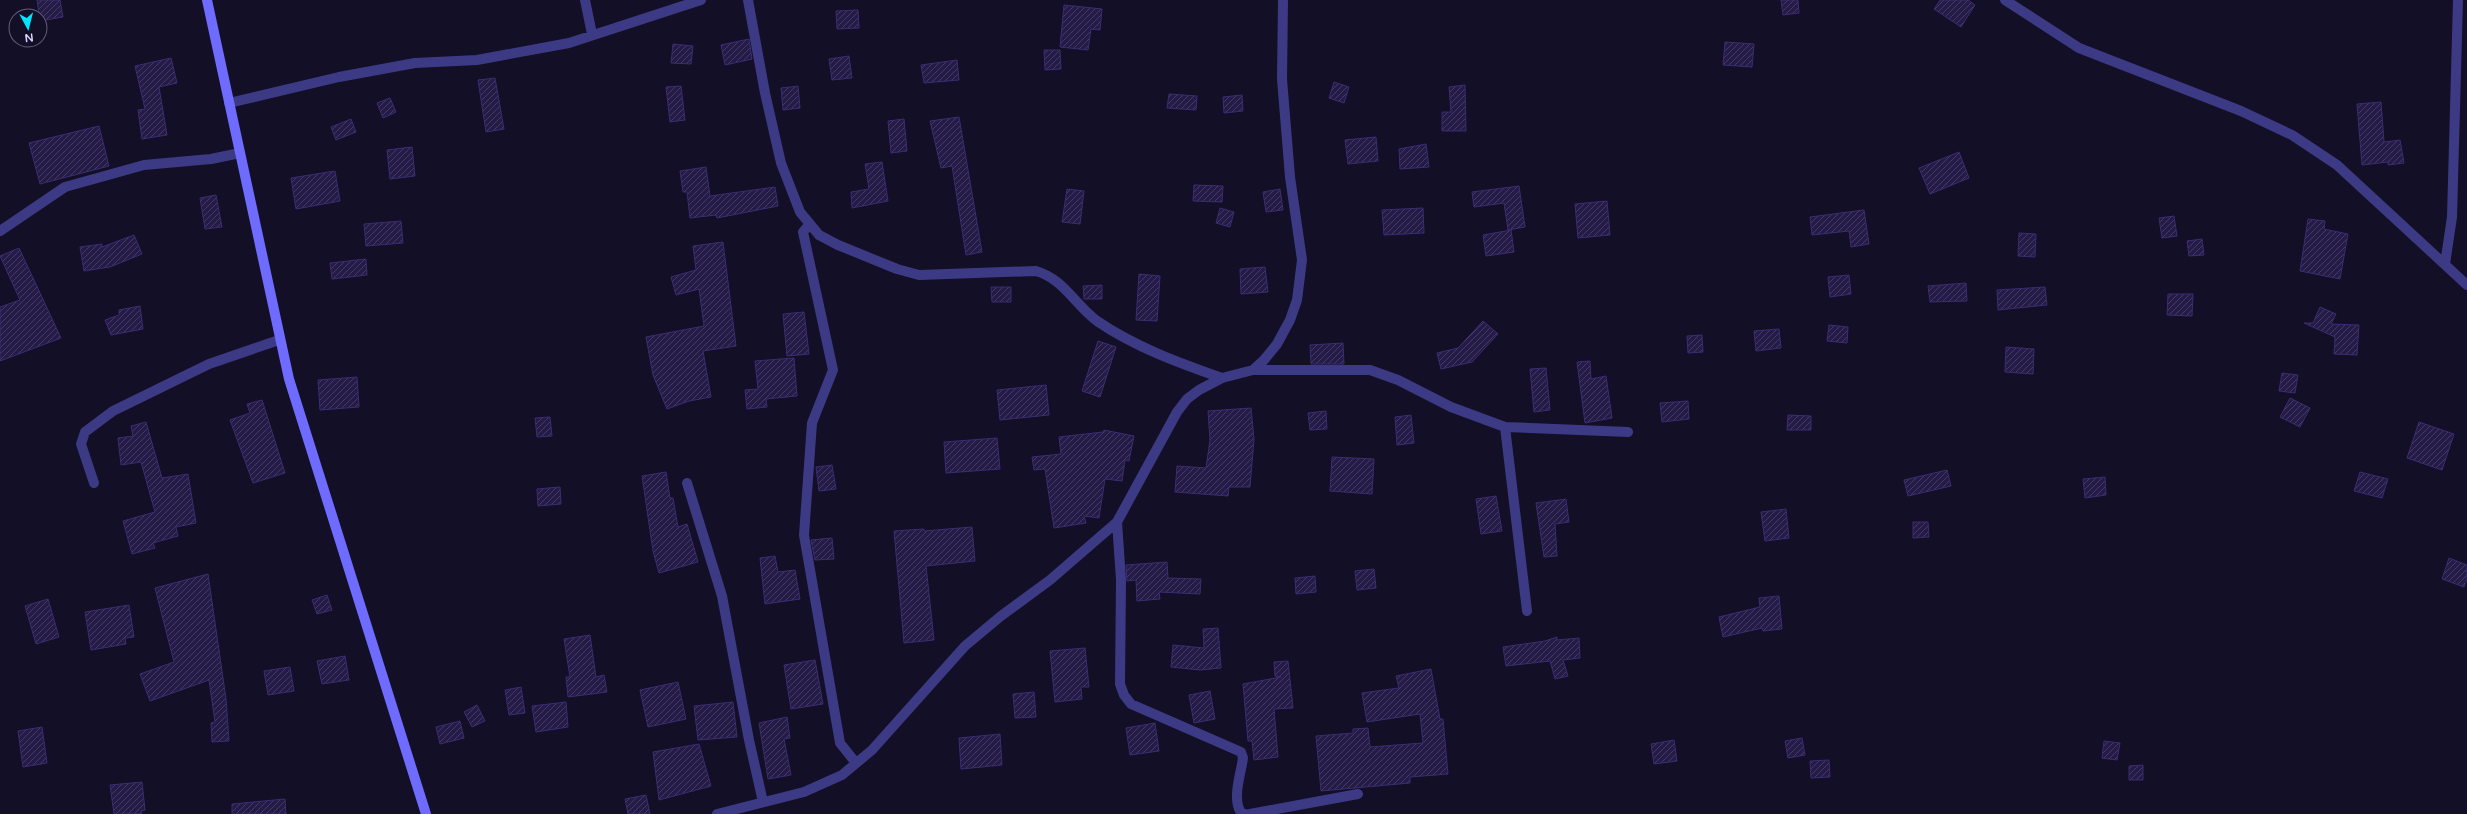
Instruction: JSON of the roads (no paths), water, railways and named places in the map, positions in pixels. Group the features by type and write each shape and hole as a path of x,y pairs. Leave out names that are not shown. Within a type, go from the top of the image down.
{"main road":[{"path":"207,0 279,340 289,379 426,814"}],"street":[{"path":"585,0 592,34"},
{"path":"229,103 339,77 415,63 476,60 569,42 702,0"},
{"path":"748,0 765,93 781,163 800,212 809,225 819,235 838,245 897,270 919,275 1036,271 1047,274 1057,280 1096,320 1109,328 1171,359 1222,378"},
{"path":"1253,370 1277,344 1290,320 1301,279 1302,260 1290,177 1282,79 1283,0"},
{"path":"2005,0 2079,48 2240,111 2292,135 2337,165 2467,285"},
{"path":"2445,264 2452,217 2458,0"},
{"path":"0,231 65,187 144,165 211,159 240,152"},
{"path":"809,225 803,232 833,370 812,423 804,535 840,743 856,763"},
{"path":"94,483 81,444 86,432 113,411 209,364 279,340"},
{"path":"724,813 804,792 842,775 872,750 899,722 965,646 1050,580 1117,522 1177,412 1187,399 1199,390 1222,378 1253,370 1370,370 1398,380 1451,407 1505,427 1628,432"},
{"path":"1505,427 1526,611"},
{"path":"687,483 722,596 749,740 763,802"},
{"path":"1117,522 1121,580 1120,684 1124,695 1131,704 1137,707 1241,752 1243,758 1236,799 1238,808 1242,814 1245,814"},
{"path":"1250,814 1358,794"}]}
